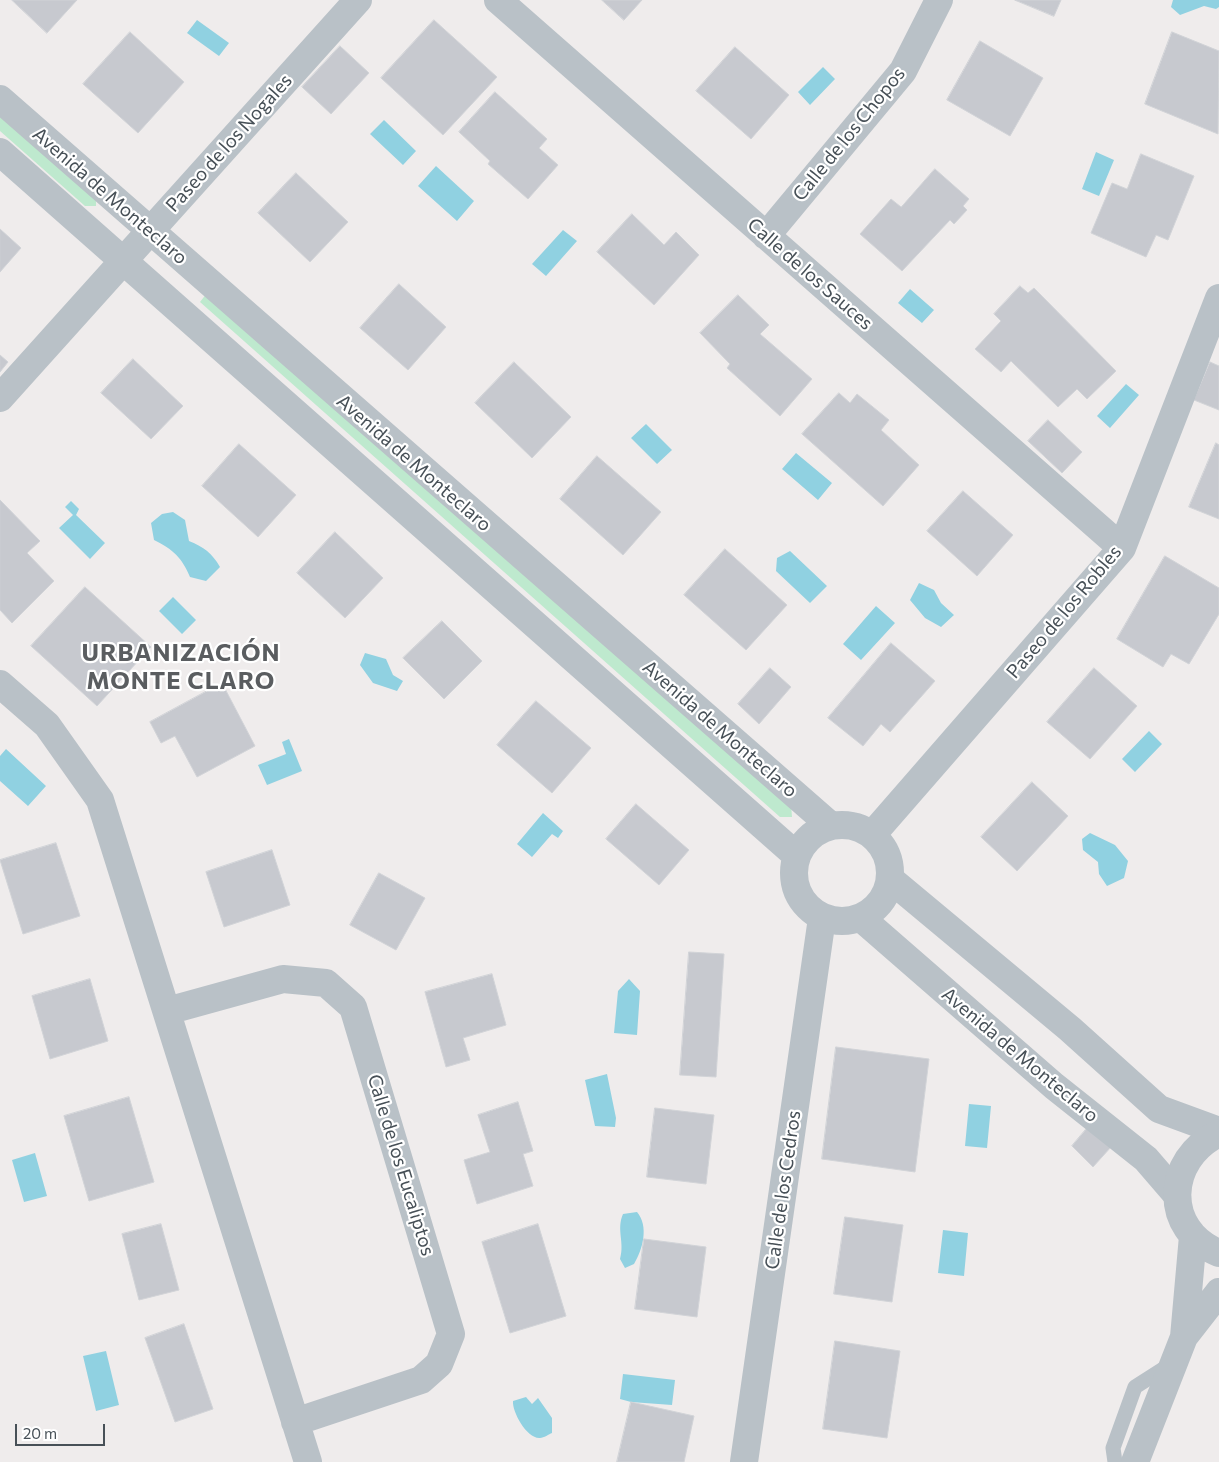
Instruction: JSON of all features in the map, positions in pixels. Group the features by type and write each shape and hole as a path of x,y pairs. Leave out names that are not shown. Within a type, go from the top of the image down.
{"street":[{"name":"Paseo de los Nogales","path":"0,398 358,0"},
{"name":"Calle de los Sauces","path":"498,0 1122,548"},
{"name":"Calle de los Chopos","path":"766,236 903,71 938,0"},
{"name":"Avenida de Monteclaro","path":"0,99 149,232 830,825"},
{"name":"Avenida de Monteclaro","path":"0,152 796,855"},
{"name":"Paseo de los Robles","path":"872,835 1122,548 1219,298"},
{"path":"0,684 47,725 100,800 308,1462"},
{"path":"830,825 852,825 872,835 884,848 890,863 890,879 881,903 861,918 841,922 822,918 803,902 793,879 796,855 804,842 816,832 830,825"},
{"path":"890,879 1070,1029 1159,1109 1219,1132"},
{"name":"Calle de los Cedros","path":"744,1462 822,918"},
{"name":"Avenida de Monteclaro","path":"861,918 1054,1086 1146,1159 1177,1195"},
{"name":"Calle de los Eucaliptos","path":"167,1011 283,979 326,983 353,1007 451,1334 439,1364 421,1380 295,1422"},
{"path":"1219,1132 1206,1139 1184,1163 1179,1178 1177,1195 1181,1216 1193,1236 1208,1248 1219,1253"},
{"path":"1179,1350 1193,1236"},
{"path":"1135,1462 1179,1350 1219,1292"}],"lane":[{"path":"1115,1462 1113,1448 1135,1387 1179,1350"}],"green space":[{"path":"0,110 96,195 96,206 85,206 0,131"},
{"path":"207,293 791,804 792,817 780,817 200,302"}],"water":[{"path":"1173,0 1219,0 1219,7 1216,9 1204,6 1180,15 1171,7"},
{"path":"197,20 229,43 219,56 187,33"},
{"path":"823,67 835,79 810,105 798,92"},
{"path":"384,120 416,151 403,165 370,134"},
{"path":"1096,152 1114,160 1099,196 1082,189"},
{"path":"436,166 474,201 457,221 418,186"},
{"path":"563,230 577,241 546,276 532,264"},
{"path":"910,289 934,310 922,323 898,303"},
{"path":"1126,384 1139,395 1110,428 1097,416"},
{"path":"646,424 672,450 657,464 631,438"},
{"path":"796,453 832,483 818,500 782,469"},
{"path":"71,501 79,509 76,515 105,543 90,559 59,528 73,515 65,507"},
{"path":"173,512 185,520 189,541 207,551 220,567 206,581 190,577 184,564 176,555 167,547 154,540 151,523 162,514"},
{"path":"790,551 827,586 810,603 776,571 777,558"},
{"path":"919,583 934,590 941,603 954,615 941,627 925,618 910,600"},
{"path":"173,597 196,620 182,634 159,611"},
{"path":"876,606 895,623 861,660 843,644"},
{"path":"365,653 386,659 393,675 403,681 397,691 373,683 360,665"},
{"path":"1149,731 1162,744 1135,772 1122,759"},
{"path":"289,739 302,771 267,785 258,765 286,754 282,742"},
{"path":"6,749 46,786 28,806 0,781 0,756"},
{"path":"543,813 563,831 558,838 552,834 532,857 517,844"},
{"path":"1090,833 1115,845 1128,861 1124,878 1107,886 1099,874 1098,862 1083,850 1082,839"},
{"path":"629,979 640,991 637,1035 614,1033 618,991"},
{"path":"607,1074 616,1118 615,1127 595,1126 585,1080"},
{"path":"969,1104 991,1106 987,1148 965,1146"},
{"path":"35,1153 47,1196 24,1202 12,1160"},
{"path":"637,1212 643,1224 642,1245 634,1264 625,1268 620,1259 622,1247 621,1220 623,1214"},
{"path":"943,1230 968,1233 964,1276 938,1273"},
{"path":"106,1351 119,1405 96,1411 83,1356"},
{"path":"623,1374 675,1380 672,1405 631,1402 620,1399"},
{"path":"526,1397 532,1404 538,1398 552,1418 552,1433 542,1438 535,1437 525,1430 515,1412 513,1401"}],"building":[{"path":"12,0 77,0 47,33"},
{"path":"602,0 642,0 624,20"},
{"path":"1015,0 1061,0 1054,16"},
{"path":"434,20 497,77 443,135 381,78"},
{"path":"130,32 184,82 138,133 83,84"},
{"path":"1172,32 1219,51 1218,134 1145,104"},
{"path":"980,41 1043,78 1010,136 947,100"},
{"path":"340,46 369,73 331,114 302,87"},
{"path":"735,47 789,95 751,139 696,91"},
{"path":"495,92 547,139 539,148 558,165 528,199 488,164 490,161 459,132"},
{"path":"1141,154 1194,176 1168,240 1156,235 1146,257 1091,233 1112,183 1127,189"},
{"path":"935,169 969,199 963,206 967,210 954,224 950,220 902,271 860,234 891,199 901,207"},
{"path":"296,173 348,222 310,262 258,213"},
{"path":"632,214 664,245 676,232 699,255 654,305 597,252"},
{"path":"0,229 21,248 0,272"},
{"path":"399,284 446,327 408,370 360,328"},
{"path":"1020,286 1028,293 1034,288 1116,371 1087,399 1077,389 1058,407 1011,361 1001,372 975,349 1001,321 994,314"},
{"path":"738,295 769,325 760,334 812,379 780,416 727,368 730,364 700,333"},
{"path":"0,355 8,362 0,372"},
{"path":"133,359 183,406 151,439 101,393"},
{"path":"514,362 571,417 532,458 475,403"},
{"path":"1210,362 1219,366 1219,410 1194,400"},
{"path":"839,393 850,403 857,394 889,420 881,430 919,465 883,506 802,434"},
{"path":"1048,420 1082,452 1062,473 1028,441"},
{"path":"1216,443 1219,445 1219,519 1189,507"},
{"path":"239,444 296,495 258,537 202,486"},
{"path":"597,456 661,512 623,555 560,499"},
{"path":"963,491 1013,535 977,576 927,531"},
{"path":"0,500 40,541 27,553 54,581 12,623 0,610"},
{"path":"335,532 383,578 345,618 297,573"},
{"path":"725,549 787,605 746,650 684,595"},
{"path":"1165,556 1219,588 1219,614 1189,664 1171,654 1163,667 1117,639"},
{"path":"85,587 151,647 97,706 31,646"},
{"path":"442,621 482,661 444,699 403,658"},
{"path":"891,643 935,681 890,732 881,724 863,746 828,718"},
{"path":"770,668 791,687 759,724 738,704"},
{"path":"1094,668 1137,706 1090,759 1047,722"},
{"path":"222,683 255,746 197,777 175,736 161,743 150,722"},
{"path":"536,701 591,748 552,793 497,745"},
{"path":"1032,782 1068,816 1017,871 981,837"},
{"path":"636,804 689,850 659,885 606,839"},
{"path":"56,843 80,916 23,934 0,860"},
{"path":"272,850 290,905 224,927 206,872"},
{"path":"379,873 425,898 396,950 350,925"},
{"path":"689,952 724,954 716,1077 680,1075"},
{"path":"492,974 506,1025 463,1038 470,1060 446,1067 425,992"},
{"path":"90,979 108,1041 50,1059 32,996"},
{"path":"836,1047 929,1059 915,1172 822,1159"},
{"path":"129,1097 154,1182 89,1201 64,1116"},
{"path":"518,1102 533,1151 523,1154 533,1186 477,1204 464,1160 490,1152 478,1115"},
{"path":"655,1108 714,1115 706,1184 647,1177"},
{"path":"1088,1127 1111,1147 1093,1167 1072,1146"},
{"path":"845,1217 903,1225 892,1302 834,1294"},
{"path":"161,1224 179,1290 139,1300 122,1234"},
{"path":"538,1224 566,1316 510,1333 482,1242"},
{"path":"644,1239 706,1247 697,1317 635,1309"},
{"path":"184,1324 213,1409 175,1422 145,1338"},
{"path":"835,1341 900,1351 887,1438 823,1429"},
{"path":"631,1402 694,1416 684,1462 617,1462"}],"district":[{"name":"URBANIZACIÓN MONTE CLARO","path":"181,667"}]}
